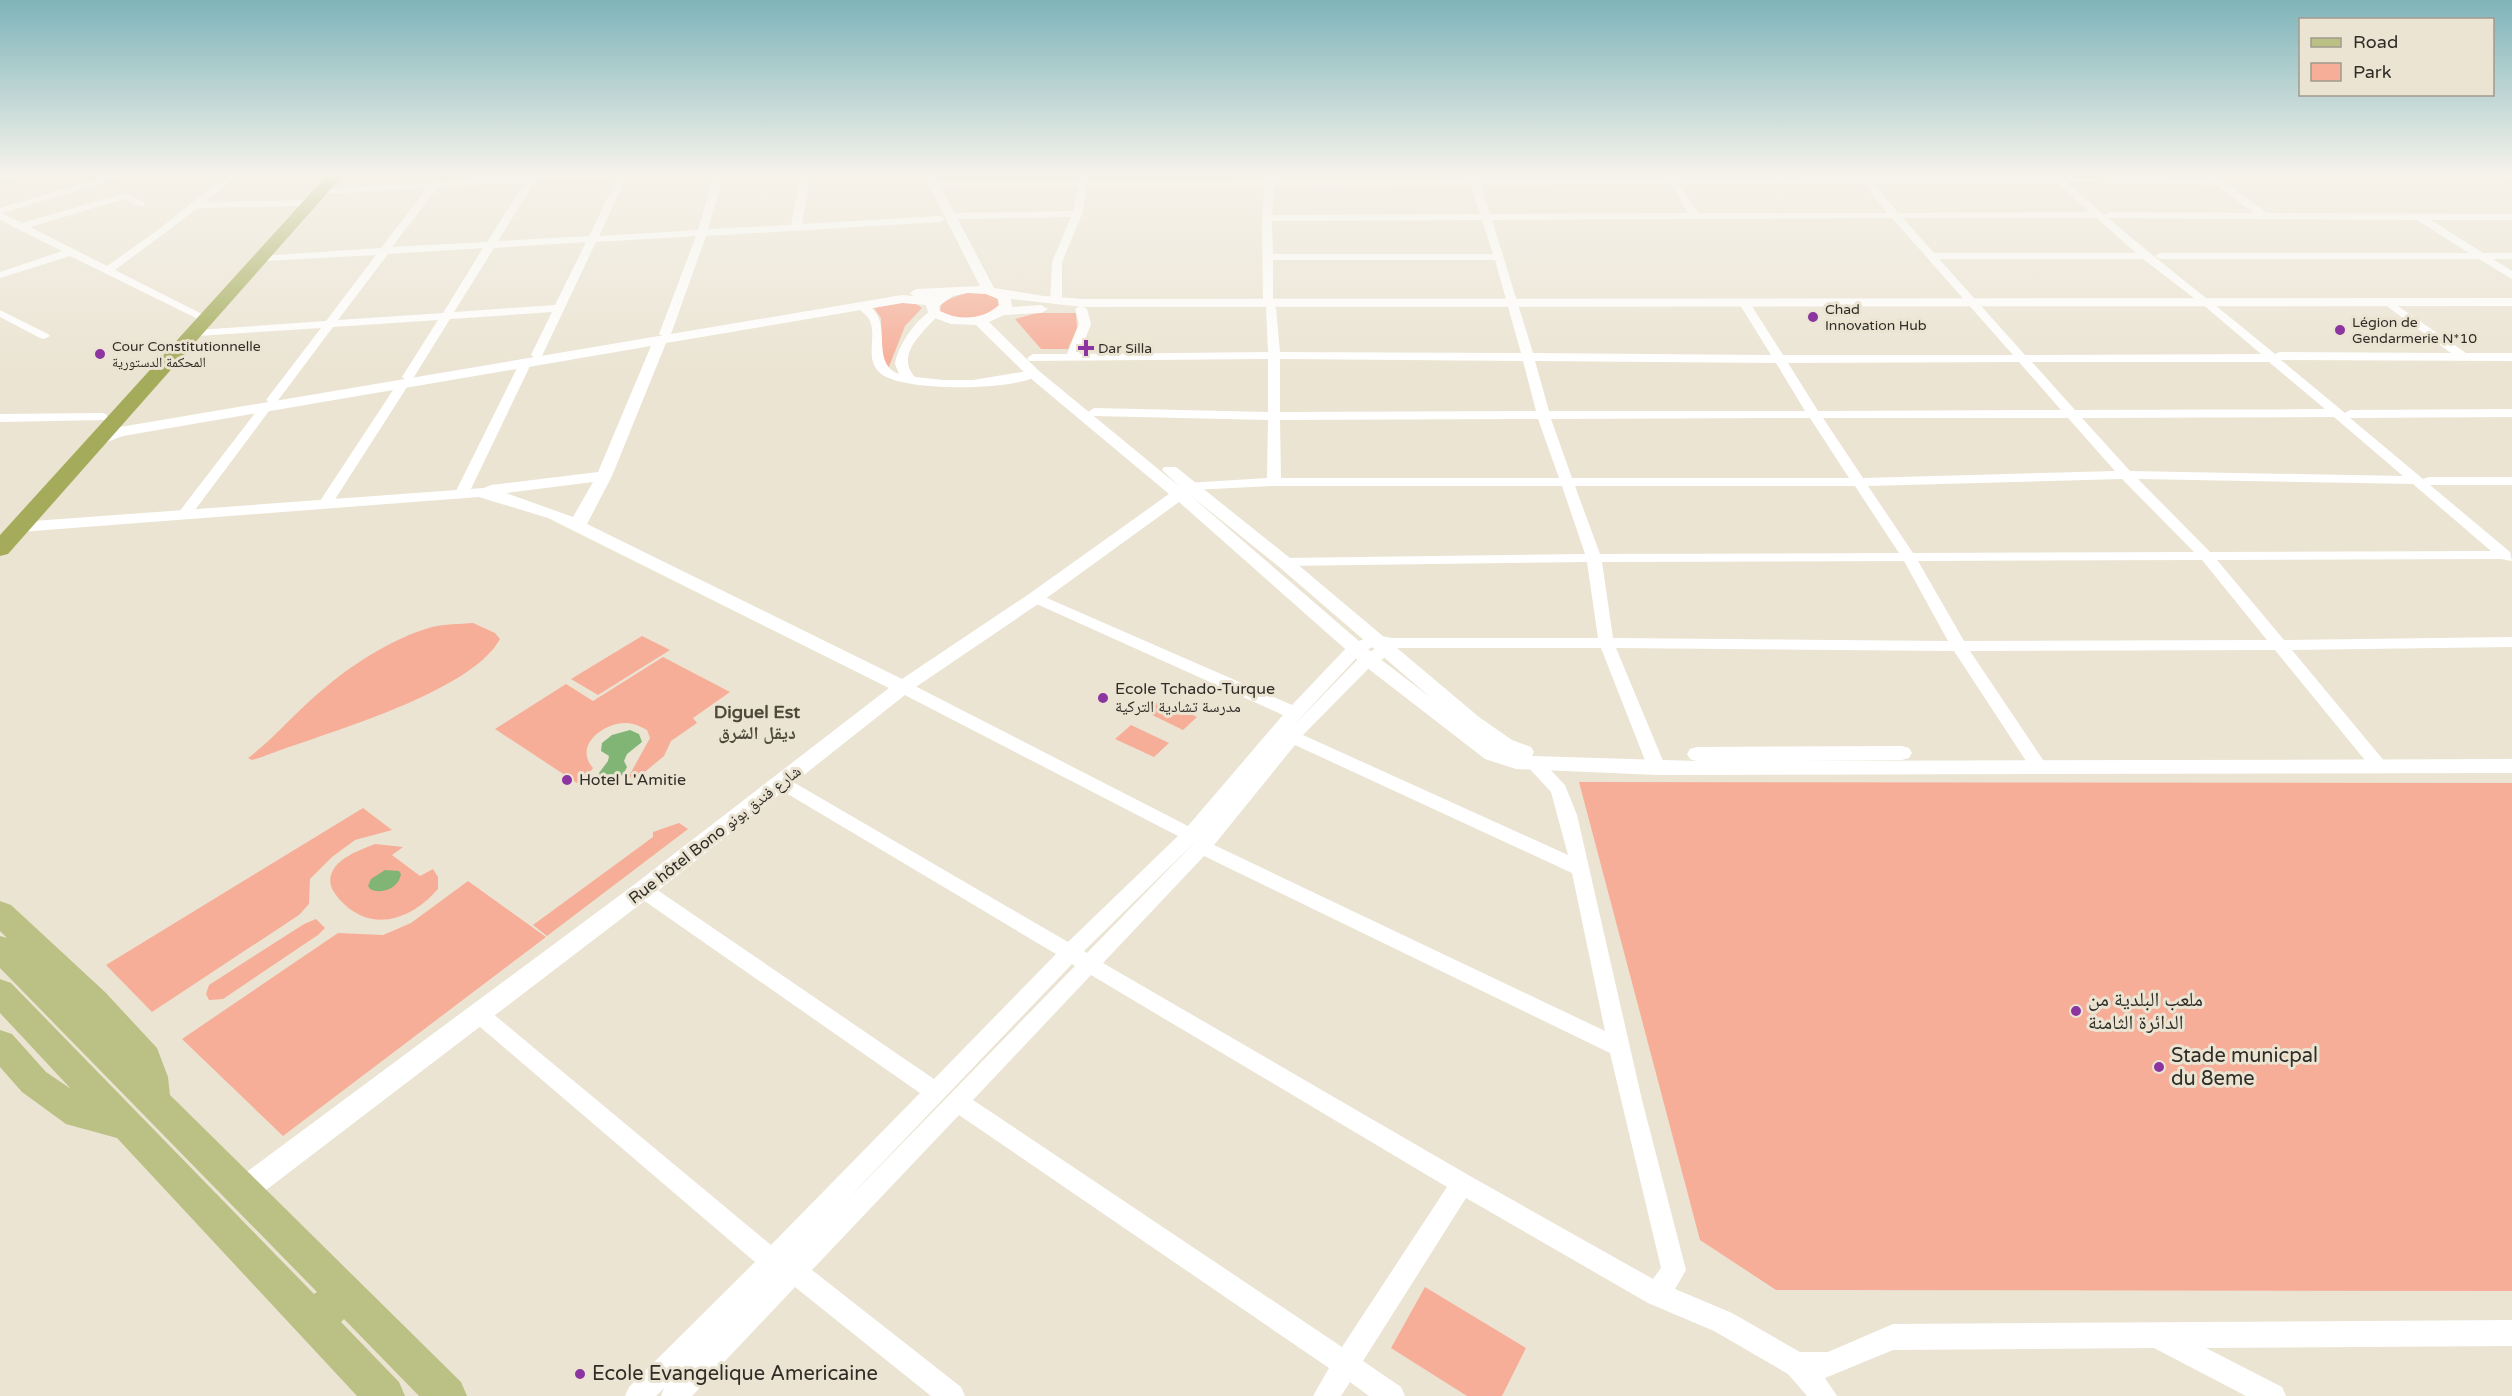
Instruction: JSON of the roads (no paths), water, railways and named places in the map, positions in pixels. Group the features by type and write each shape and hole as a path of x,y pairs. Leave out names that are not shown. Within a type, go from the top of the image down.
{"highway":[{"path":"197,325 271,239"},
{"path":"0,528 264,258 279,239"},
{"path":"0,549 96,441 109,417"}],"main road":[{"path":"0,913 94,1001 145,1058 151,1077 153,1100"},
{"path":"0,948 126,1126 385,1396"},
{"path":"0,992 58,1029 153,1100 447,1396"},
{"path":"0,1044 34,1082 78,1113 126,1126"},
{"path":"312,1320 346,1294"}],"street":[{"path":"47,239 107,271 197,325 328,325 560,308"},
{"path":"107,271 152,239"},
{"path":"184,515 395,239"},
{"path":"325,504 493,239"},
{"path":"264,258 591,239"},
{"path":"537,355 593,239"},
{"path":"577,525 604,476 662,338 700,239"},
{"path":"954,239 965,267 968,289"},
{"path":"959,239 993,291 1006,301 991,316"},
{"path":"1056,301 1058,262 1067,239"},
{"path":"1268,239 1274,355 1274,482"},
{"path":"1491,239 1514,304 1543,414 1594,558 1606,642 1653,761"},
{"path":"1915,239 2126,475 2205,555 2373,760 2512,766"},
{"path":"2129,239 2146,256 2213,304 2512,303"},
{"path":"2137,239 2160,256 2213,304 2343,413 2429,481 2510,555"},
{"path":"2454,239 2512,276"},
{"path":"0,274 71,252"},
{"path":"1931,256 2146,256"},
{"path":"2160,256 2512,256"},
{"path":"1268,257 1497,257"},
{"path":"405,380 525,364 883,297 968,289 1056,301 1270,306"},
{"path":"911,380 900,365 902,357 916,330 934,307 952,292"},
{"path":"96,441 120,432 537,355 662,338 902,299 934,307 948,320 1081,309 1270,306 1973,305"},
{"path":"1514,304 2512,303"},
{"path":"1746,305 1813,413 1908,556 1959,646 2033,760"},
{"path":"2392,305 2464,357"},
{"path":"862,306 874,315 877,324 877,355 880,366 893,377 964,386 1034,374"},
{"path":"1071,358 1085,324 1081,309"},
{"path":"0,313 44,336"},
{"path":"991,316 1002,324 1033,358 1186,490 1376,648 1505,745 1519,752 1653,761"},
{"path":"991,316 1034,374 1284,562 1492,754 1516,762 2373,760 2512,754"},
{"path":"1033,358 1274,355 1780,359 2512,357"},
{"path":"470,492 525,364"},
{"path":"0,418 109,417 146,420 269,404"},
{"path":"1094,412 1274,416 2069,412 2512,413"},
{"path":"2343,413 2414,480 2510,555"},
{"path":"1186,490 1274,482 1859,482 2126,475 2414,480"},
{"path":"20,527 470,492 604,476"},
{"path":"2429,481 2512,481"},
{"name":"Rue hôtel Bono شارع فندق بونو","path":"243,1191 643,890 903,687 1035,598 1186,490"},
{"path":"470,492 528,505 577,525 1096,784 1196,841 1618,1047"},
{"path":"1284,562 1908,556 2510,555"},
{"path":"1035,598 1294,713"},
{"path":"674,1396 783,1266 935,1092 1071,952 1196,841 1294,713 1376,648 1606,642 1959,646 2280,646 2512,642"},
{"path":"638,1396 783,1266 958,1102 1089,964 1196,841 1376,648"},
{"path":"1292,737 1581,869"},
{"path":"1534,763 1558,789 1568,816 1618,1047 1656,1208 1674,1270 1657,1294"},
{"path":"782,783 1462,1184 1657,1294 1723,1322 1797,1365 1824,1396"},
{"path":"643,890 935,1092"},
{"path":"479,1014 783,1266 952,1396"},
{"path":"958,1102 1392,1396"},
{"path":"1326,1396 1462,1184"},
{"path":"1797,1365 1827,1365 1893,1336 2512,1333"},
{"path":"2158,1336 2273,1396"}],"place":[{"name":"Chad Innovation Hub","path":"1813,317"},
{"name":"Légion de Gendarmerie N*10","path":"2340,330"},
{"name":"Dar Silla","path":"1086,348"},
{"name":"Cour Constitutionnelle المحكمة الدستورية","path":"100,354"},
{"name":"Ecole Tchado-Turque مدرسة تشادية التركية","path":"1103,698"},
{"name":"Hotel L'Amitie","path":"567,780"},
{"name":"ملعب البلدية من الدائرة الثامنة","path":"2076,1011"},
{"name":"Stade municpal du 8eme","path":"2159,1067"},
{"name":"Ecole Evangelique Americaine","path":"580,1374"}],"district":[{"name":"Diguel Est ديقل الشرق","path":"757,722"}]}
